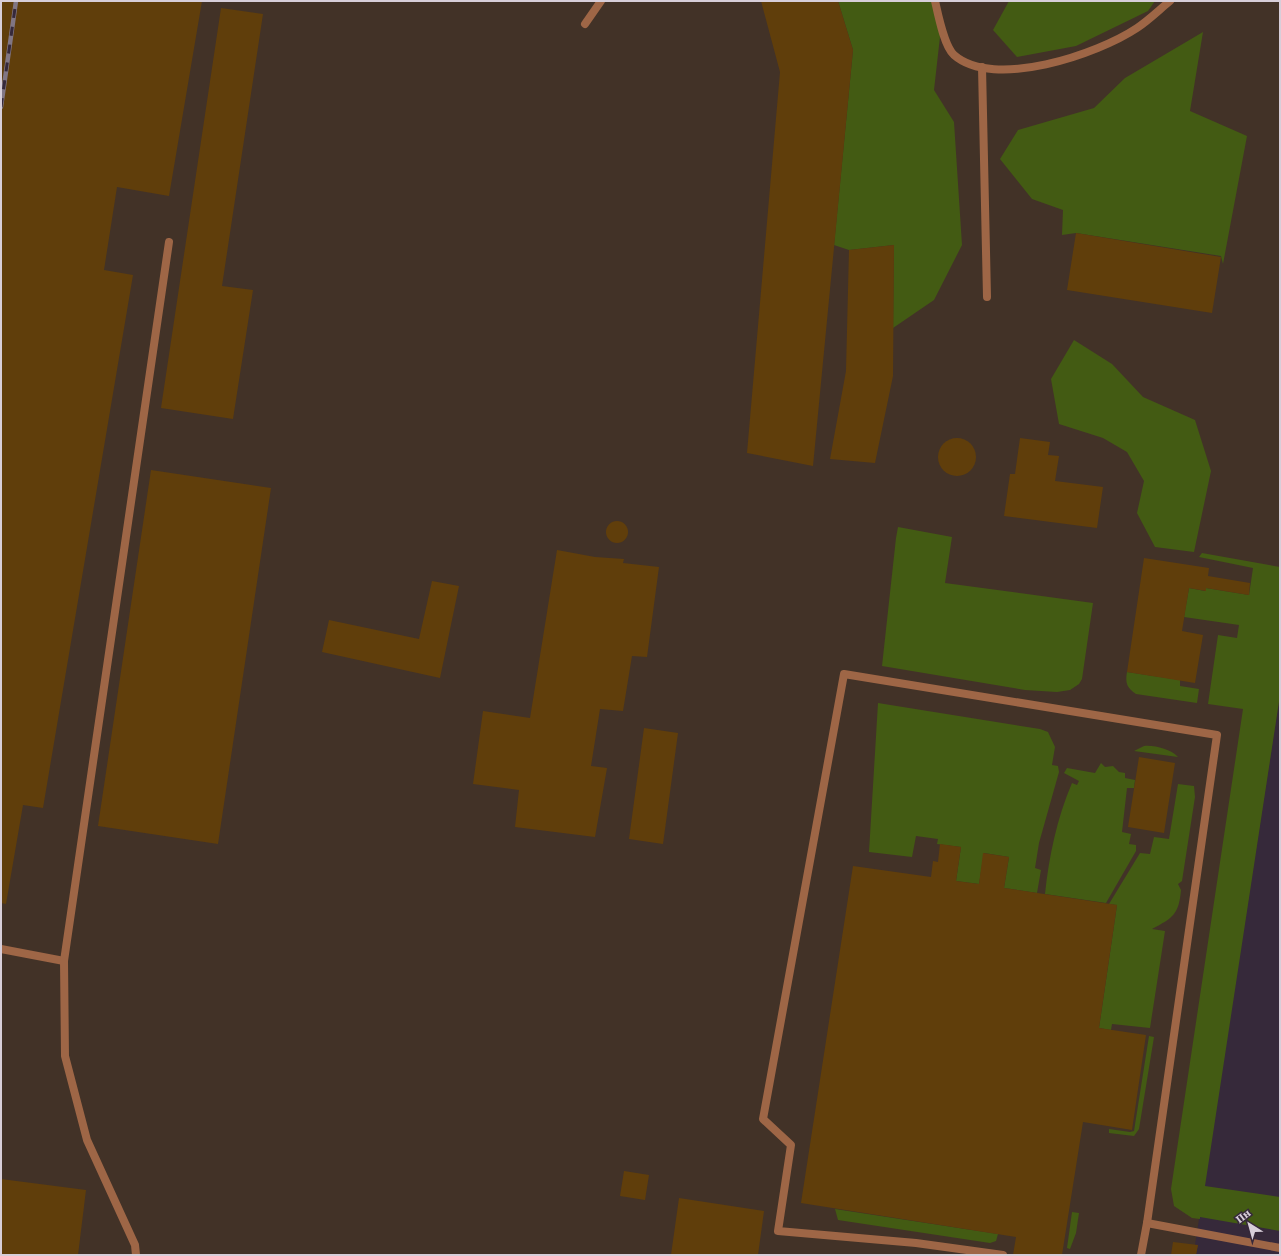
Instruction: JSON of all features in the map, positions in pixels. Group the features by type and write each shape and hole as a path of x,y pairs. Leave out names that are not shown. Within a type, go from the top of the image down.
{"lane":[{"path":"585,24 601,1"},
{"path":"935,1 941,28 953,54 975,66 1011,69 1053,64 1085,54 1137,28 1170,1"},
{"path":"982,67 987,296"},
{"path":"136,1255 135,1245 88,1140 65,1056 64,961 169,242"},
{"path":"1004,1255 916,1243 778,1231 791,1145 763,1119 844,674 1217,735 1147,1224 1141,1255"},
{"path":"1,949 64,961"},
{"path":"1147,1224 1280,1248"}],"shaded area":[{"path":"1,1 1280,1 1280,695 1195,1245 1198,1245 1196,1255 1,1255"}],"green space":[{"path":"838,1 935,1 941,28 934,90 954,122 962,245 934,300 893,328 894,245 849,250 834,245 853,50"},
{"path":"1009,1 1155,1 1148,11 1076,46 1017,57 993,30"},
{"path":"1203,32 1190,111 1247,136 1223,264 1221,256 1076,233 1062,235 1063,210 1032,199 1000,159 1018,130 1094,108 1125,78"},
{"path":"1074,340 1112,364 1143,397 1195,420 1211,471 1194,552 1155,547 1137,513 1144,481 1127,452 1103,438 1059,424 1051,379"},
{"path":"898,527 952,537 945,583 1093,603 1082,679 1079,684 1070,690 1057,692 1025,690 882,666"},
{"path":"1202,553 1280,567 1280,695 1205,1186 1280,1197 1280,1231 1200,1217 1200,1219 1192,1218 1174,1206 1171,1189 1243,709 1208,704 1218,635 1237,638 1239,625 1184,617 1189,588 1205,591 1206,588 1249,595 1253,568 1199,557"},
{"path":"1127,672 1180,680 1180,686 1199,689 1197,703 1136,694 1127,685"},
{"path":"878,703 1040,729 1048,732 1055,747 1052,765 1058,766 1059,772 1039,843 1035,868 1041,870 1037,893 1004,888 1009,857 984,853 979,884 956,881 961,847 937,844 938,839 916,836 912,857 869,852"},
{"path":"1144,746 1162,748 1178,757 1134,751"},
{"path":"1101,763 1105,767 1113,766 1119,772 1125,773 1125,778 1135,780 1134,788 1127,788 1122,832 1131,834 1129,844 1136,845 1136,851 1106,903 1045,894 1051,851 1058,823 1072,783 1077,785 1079,781 1064,773 1067,768 1095,773"},
{"path":"1178,784 1194,786 1195,797 1182,881 1178,884 1181,890 1179,905 1170,918 1152,929 1165,931 1150,1028 1112,1024 1111,1030 1099,1028 1117,905 1109,904 1140,853 1150,854 1154,837 1169,839"},
{"path":"1149,1036 1154,1037 1139,1129 1134,1136 1109,1133 1109,1129 1130,1132 1134,1131"},
{"path":"835,1209 998,1234 996,1241 990,1243 838,1220"},
{"path":"1072,1212 1079,1213 1076,1233 1070,1249 1067,1248"}],"building":[{"path":"1,1 202,1 169,196 117,187 104,270 133,275 43,808 23,805 6,904 1,903"},
{"path":"761,1 838,1 853,50 813,466 747,453 780,72"},
{"path":"221,8 263,14 222,286 253,290 233,419 161,408"},
{"path":"1076,233 1221,257 1212,313 1067,290"},
{"path":"894,245 893,376 875,463 830,459 846,371 849,250"},
{"path":"953,438 961,438 968,441 973,446 976,457 973,468 968,473 961,476 953,476 946,473 941,468 938,461 938,453 941,446 946,441"},
{"path":"1020,438 1050,442 1048,455 1059,456 1055,481 1103,487 1097,528 1004,516 1010,474 1015,474"},
{"path":"151,470 271,488 218,844 98,826"},
{"path":"617,521 625,524 628,532 625,540 617,543 609,540 606,532 609,524"},
{"path":"557,550 595,557 624,559 623,563 659,567 647,657 632,656 623,711 600,709 591,766 607,768 595,837 515,827 519,790 473,784 483,711 530,718"},
{"path":"1144,558 1209,568 1208,576 1250,583 1249,595 1206,588 1206,591 1189,588 1182,631 1203,635 1195,683 1127,672"},
{"path":"432,581 459,586 440,678 322,652 329,620 419,639"},
{"path":"644,728 678,733 663,844 629,839"},
{"path":"1139,757 1175,763 1164,833 1128,827"},
{"path":"940,844 961,847 956,881 979,884 983,853 1009,857 1004,888 1117,905 1099,1028 1146,1035 1132,1130 1083,1122 1062,1255 1013,1255 1016,1237 801,1203 853,866 931,877 933,861 938,862"},
{"path":"624,1171 649,1175 645,1200 620,1196"},
{"path":"1,1179 86,1190 78,1255 1,1255"},
{"path":"679,1198 764,1211 758,1255 671,1255"},
{"path":"1173,1242 1198,1245 1196,1255 1171,1255"}],"railway":[{"path":"1,107 16,1"}]}
